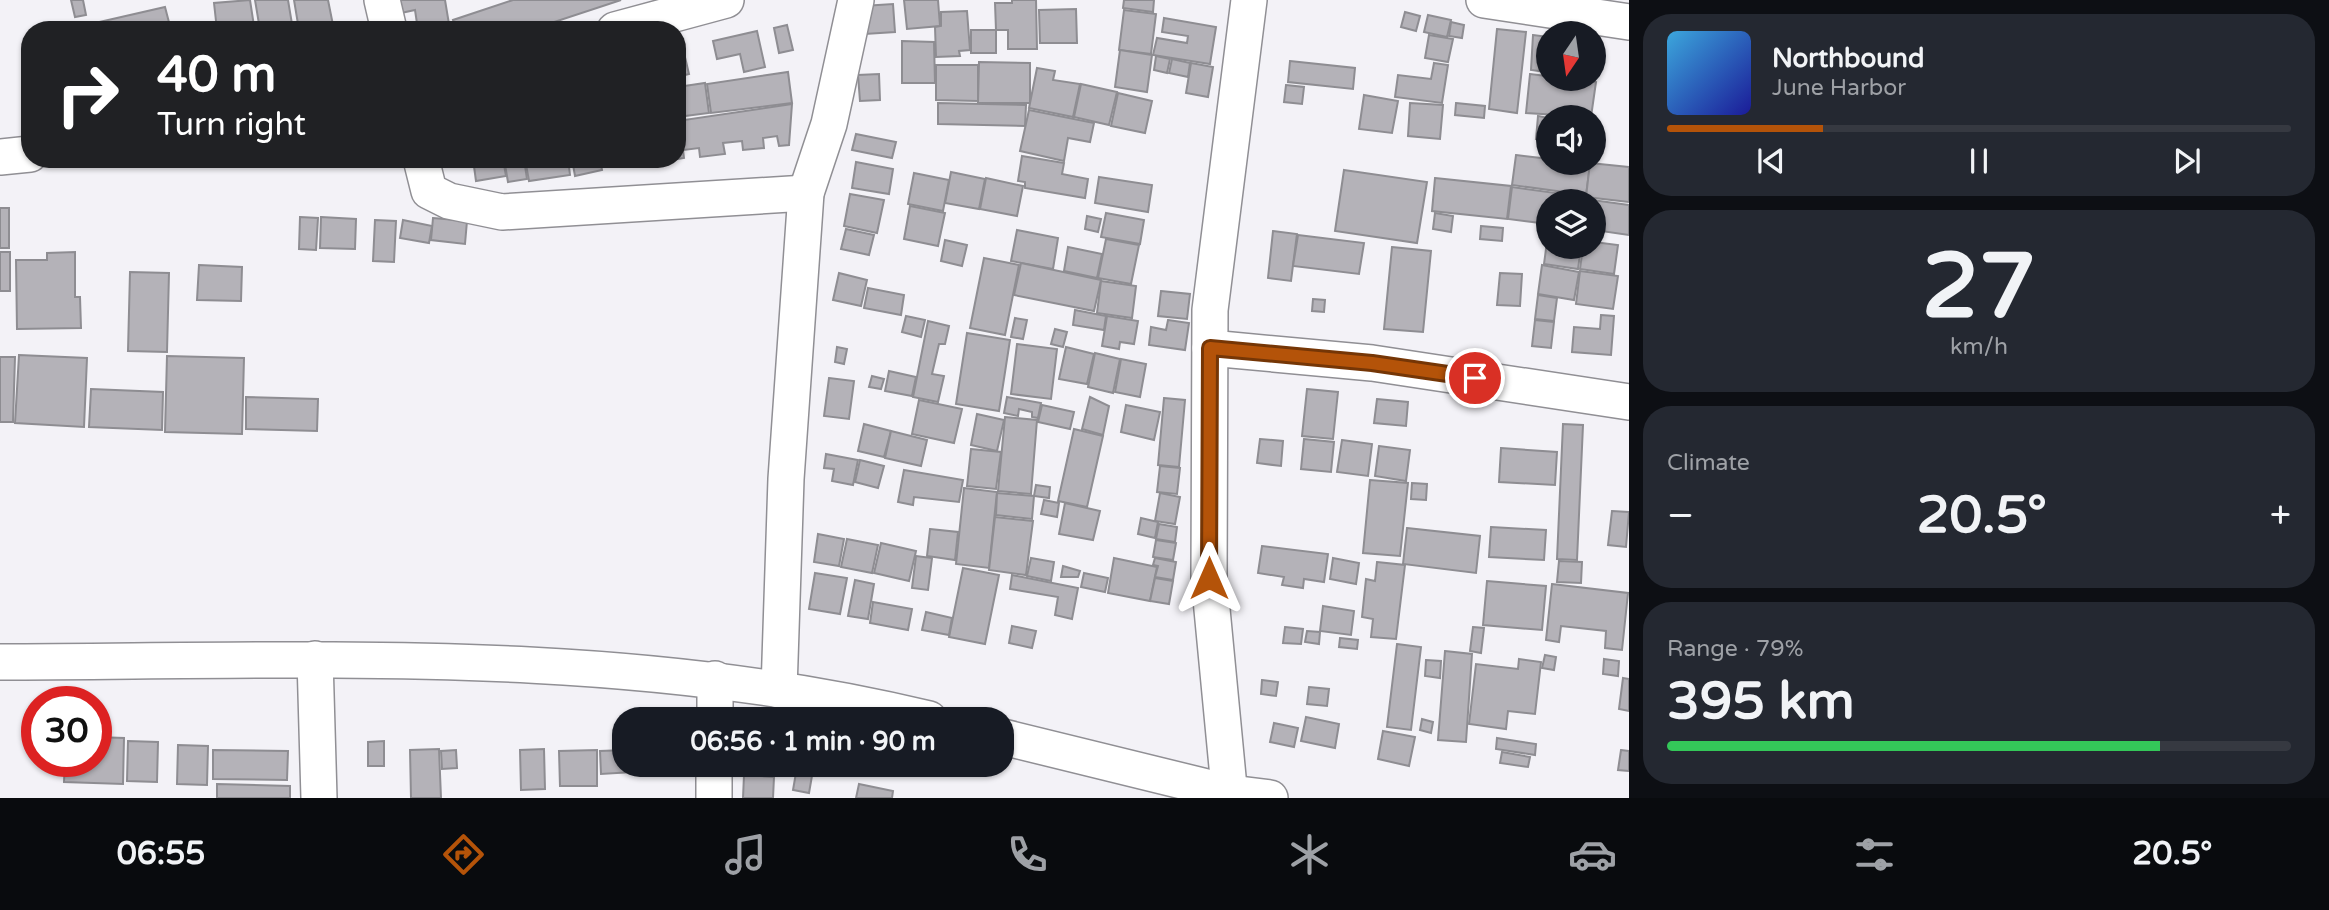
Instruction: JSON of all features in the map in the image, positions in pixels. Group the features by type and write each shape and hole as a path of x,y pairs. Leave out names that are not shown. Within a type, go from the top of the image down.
{"street":[{"path":"382,0 387,21"},
{"path":"648,21 726,0"},
{"path":"779,690 786,479 806,193 829,124 856,0"},
{"path":"1231,796 1209,578 1210,310 1249,0"},
{"path":"1485,0 1629,22"},
{"path":"0,157 21,155"},
{"path":"423,168 429,191 449,201 502,212 596,204 806,193"},
{"path":"1210,348 1372,363 1629,402"},
{"path":"0,662 315,659 522,663 715,679 867,707"},
{"path":"315,659 319,798"},
{"path":"715,679 715,707"},
{"path":"1014,740 1231,796 1270,798"},
{"path":"714,777 714,798"}],"building":[{"path":"71,0 83,0 86,15 75,17"},
{"path":"250,0 253,21 216,21 214,3"},
{"path":"255,0 288,0 292,21 258,21"},
{"path":"294,0 328,0 332,21 298,21"},
{"path":"399,0 445,0 448,21 417,21 415,10 401,13"},
{"path":"513,0 621,0 557,21 453,20"},
{"path":"904,0 938,0 940,26 907,29"},
{"path":"1012,0 1036,0 1037,49 1008,49 1008,30 996,30 995,3 1012,3"},
{"path":"1124,0 1154,0 1153,12 1123,8"},
{"path":"893,4 895,32 865,34 863,6"},
{"path":"165,7 169,21 104,21"},
{"path":"1076,9 1077,43 1040,43 1039,10"},
{"path":"1124,10 1156,14 1151,54 1119,50"},
{"path":"967,11 970,50 959,51 960,56 936,57 935,27 941,26 941,12"},
{"path":"1405,12 1420,16 1416,31 1401,27"},
{"path":"1428,15 1451,20 1447,37 1424,32"},
{"path":"1164,18 1216,27 1210,64 1153,55 1157,38 1187,43 1188,36 1162,32"},
{"path":"1451,22 1464,25 1462,38 1449,36"},
{"path":"787,25 793,50 779,53 774,28"},
{"path":"1497,29 1526,32 1517,113 1489,109"},
{"path":"971,30 996,30 996,53 971,53"},
{"path":"757,31 765,67 744,72 740,54 717,59 713,41"},
{"path":"1429,35 1453,39 1448,62 1425,58"},
{"path":"1533,35 1536,35 1536,71 1531,70"},
{"path":"902,41 934,42 935,83 902,83"},
{"path":"1120,50 1152,55 1147,92 1115,87"},
{"path":"1156,56 1170,59 1167,73 1154,70"},
{"path":"1172,59 1190,63 1188,77 1169,73"},
{"path":"1290,61 1355,68 1353,89 1288,82"},
{"path":"979,62 1030,63 1030,103 978,103"},
{"path":"1191,63 1213,67 1208,97 1186,93"},
{"path":"1434,63 1448,65 1442,103 1395,97 1398,75 1431,79"},
{"path":"936,65 978,65 978,101 936,100"},
{"path":"1037,68 1055,71 1053,80 1080,84 1073,117 1029,108"},
{"path":"788,72 792,103 711,113 707,84"},
{"path":"879,74 880,100 860,101 858,75"},
{"path":"1530,74 1536,75 1536,91 1595,91 1593,105 1536,105 1536,114 1526,113"},
{"path":"705,83 709,113 686,116 686,86"},
{"path":"1081,84 1117,92 1109,125 1074,117"},
{"path":"1286,85 1304,87 1302,104 1284,102"},
{"path":"1118,93 1152,101 1145,133 1111,126"},
{"path":"1364,95 1398,101 1392,133 1359,129"},
{"path":"938,103 1026,105 1025,126 938,124"},
{"path":"1410,103 1443,105 1440,139 1408,136"},
{"path":"1456,103 1485,106 1484,118 1455,115"},
{"path":"792,104 789,145 779,146 777,136 763,138 764,148 743,150 742,141 723,143 725,154 700,157 699,148 686,150 686,120"},
{"path":"1029,110 1094,123 1090,142 1068,138 1064,161 1020,151"},
{"path":"856,134 896,142 892,158 852,150"},
{"path":"1516,155 1536,157 1536,175 1589,175 1587,189 1542,189 1512,185"},
{"path":"1022,156 1064,163 1062,174 1088,179 1085,198 1025,188 1025,182 1018,181"},
{"path":"856,162 893,169 889,194 852,188"},
{"path":"1606,165 1629,167 1629,202 1606,199 1606,189 1587,189 1589,175 1606,175"},
{"path":"474,168 505,168 506,176 476,181"},
{"path":"506,168 525,168 527,179 508,182"},
{"path":"527,168 569,168 570,175 529,181"},
{"path":"574,168 602,168 602,170 575,176"},
{"path":"1344,170 1427,182 1417,243 1335,231"},
{"path":"951,172 985,179 979,209 945,203"},
{"path":"914,173 949,180 943,211 908,204"},
{"path":"1099,177 1152,185 1148,212 1095,203"},
{"path":"986,178 1023,186 1017,216 980,209"},
{"path":"1435,178 1511,186 1507,219 1432,211"},
{"path":"1512,187 1536,190 1536,222 1508,219"},
{"path":"850,194 884,200 877,233 844,226"},
{"path":"1606,202 1629,205 1629,235 1606,232"},
{"path":"910,206 945,213 938,246 904,239"},
{"path":"0,208 9,208 9,248 0,248"},
{"path":"1106,213 1144,220 1140,244 1101,237"},
{"path":"1435,213 1453,216 1451,232 1433,229"},
{"path":"1087,216 1101,219 1098,232 1085,229"},
{"path":"300,217 318,218 316,250 299,249"},
{"path":"321,217 356,219 355,249 320,248"},
{"path":"433,218 467,221 465,244 431,240"},
{"path":"375,220 396,221 394,262 373,261"},
{"path":"403,220 432,226 429,243 400,238"},
{"path":"1481,226 1503,228 1502,241 1480,239"},
{"path":"846,229 874,235 869,255 841,249"},
{"path":"1017,230 1058,238 1053,269 1011,261"},
{"path":"1273,231 1297,234 1291,281 1268,278"},
{"path":"1298,235 1364,243 1359,274 1293,266"},
{"path":"1106,239 1139,245 1131,284 1098,278"},
{"path":"945,240 967,245 962,266 941,261"},
{"path":"1606,244 1618,245 1614,274 1580,269 1581,259 1606,259"},
{"path":"1068,247 1102,254 1097,278 1064,271"},
{"path":"1392,247 1431,251 1423,332 1384,329"},
{"path":"0,252 10,252 10,291 0,291"},
{"path":"75,252 75,297 80,297 81,328 17,329 16,260 47,260 47,253"},
{"path":"984,258 1019,265 1005,335 970,328"},
{"path":"1545,259 1579,259 1578,269 1544,264"},
{"path":"1021,263 1101,280 1094,311 1014,295"},
{"path":"199,265 242,267 241,301 197,300"},
{"path":"1542,265 1579,272 1574,300 1538,294"},
{"path":"1580,271 1618,276 1613,309 1576,304"},
{"path":"130,272 169,273 167,352 128,351"},
{"path":"839,273 867,280 861,306 833,300"},
{"path":"1500,273 1522,274 1520,306 1497,305"},
{"path":"1101,281 1136,286 1132,318 1097,313"},
{"path":"868,288 904,295 901,315 864,308"},
{"path":"1161,291 1190,294 1187,319 1158,316"},
{"path":"1538,295 1557,298 1554,321 1535,319"},
{"path":"1313,299 1325,300 1324,312 1312,311"},
{"path":"1075,310 1106,316 1104,330 1073,325"},
{"path":"1601,315 1614,316 1611,355 1572,352 1574,327 1600,329"},
{"path":"906,316 925,320 921,337 902,332"},
{"path":"1107,316 1138,321 1134,344 1120,342 1119,349 1102,346"},
{"path":"1015,318 1027,320 1023,339 1011,337"},
{"path":"1168,320 1189,323 1185,350 1149,345 1151,327 1166,330"},
{"path":"1535,320 1554,322 1551,348 1532,346"},
{"path":"928,321 949,326 945,344 939,344 932,374 944,376 938,402 913,397"},
{"path":"1055,329 1067,332 1063,347 1051,344"},
{"path":"967,333 1010,340 999,411 956,404"},
{"path":"1017,344 1057,349 1051,399 1011,394"},
{"path":"837,347 847,349 844,364 835,362"},
{"path":"1066,347 1094,354 1087,384 1059,379"},
{"path":"1095,353 1120,359 1113,393 1088,387"},
{"path":"19,355 87,358 84,427 15,423"},
{"path":"167,356 244,358 242,434 165,432"},
{"path":"0,357 15,357 13,422 0,422"},
{"path":"1121,359 1146,364 1140,397 1115,392"},
{"path":"889,371 916,377 912,396 885,391"},
{"path":"872,376 884,379 881,389 869,387"},
{"path":"829,378 854,381 849,419 824,416"},
{"path":"91,389 163,392 162,430 89,427"},
{"path":"1307,389 1338,392 1333,439 1302,436"},
{"path":"246,397 318,399 317,431 246,429"},
{"path":"1007,397 1041,403 1038,418 1032,417 1032,412 1019,409 1018,416 1004,413"},
{"path":"1090,397 1109,406 1103,435 1082,429"},
{"path":"1164,398 1185,400 1179,467 1158,465"},
{"path":"1377,399 1408,402 1406,426 1374,423"},
{"path":"919,400 962,409 954,443 912,434"},
{"path":"1042,405 1074,412 1070,429 1038,422"},
{"path":"1126,405 1160,412 1154,440 1121,432"},
{"path":"977,414 1004,420 997,451 971,445"},
{"path":"1005,417 1037,420 1031,494 998,491"},
{"path":"864,424 891,431 884,457 858,451"},
{"path":"1563,424 1583,425 1577,560 1557,559"},
{"path":"1074,429 1103,436 1087,507 1058,501"},
{"path":"891,431 927,440 921,466 885,458"},
{"path":"1260,439 1283,441 1281,466 1257,463"},
{"path":"1304,439 1334,442 1331,472 1301,469"},
{"path":"1342,440 1372,444 1368,476 1337,472"},
{"path":"1379,446 1410,450 1406,481 1375,476"},
{"path":"1501,448 1557,452 1555,485 1499,482"},
{"path":"971,449 1001,452 996,489 967,486"},
{"path":"826,454 858,460 853,485 832,481 834,469 824,468"},
{"path":"860,460 884,466 878,488 855,482"},
{"path":"1160,466 1180,468 1177,494 1157,492"},
{"path":"904,470 963,480 959,502 914,497 913,505 898,502"},
{"path":"1370,480 1408,483 1400,556 1363,553"},
{"path":"1412,483 1427,484 1426,500 1411,499"},
{"path":"1036,485 1050,487 1049,498 1034,496"},
{"path":"964,488 997,492 989,568 956,564"},
{"path":"997,493 1034,496 1032,519 996,515"},
{"path":"1160,493 1180,497 1175,524 1155,521"},
{"path":"1044,500 1059,503 1057,517 1041,514"},
{"path":"1065,503 1100,511 1093,540 1059,534"},
{"path":"1612,511 1629,512 1626,547 1608,545"},
{"path":"995,517 1033,521 1026,575 989,570"},
{"path":"1141,518 1158,522 1155,538 1138,534"},
{"path":"1159,524 1177,527 1175,542 1156,539"},
{"path":"1491,527 1546,530 1544,560 1489,557"},
{"path":"1407,528 1480,536 1476,573 1403,564"},
{"path":"930,529 958,532 955,560 927,556"},
{"path":"818,534 844,539 839,566 814,562"},
{"path":"847,539 878,545 872,573 841,567"},
{"path":"1156,540 1176,543 1173,560 1153,557"},
{"path":"881,543 916,551 909,581 874,573"},
{"path":"1262,546 1328,554 1324,582 1304,579 1303,588 1282,585 1284,577 1258,573"},
{"path":"916,556 932,558 928,590 912,588"},
{"path":"1031,558 1054,562 1051,581 1027,576"},
{"path":"1114,558 1157,567 1150,601 1108,593"},
{"path":"1155,558 1176,562 1173,580 1155,577 1158,566 1153,565"},
{"path":"1333,558 1359,563 1356,584 1330,579"},
{"path":"1559,561 1582,562 1581,583 1557,582"},
{"path":"1377,562 1405,565 1396,639 1371,637 1373,619 1362,617 1366,579 1375,581"},
{"path":"1063,566 1080,571 1078,577 1061,577"},
{"path":"963,568 999,575 985,644 949,637"},
{"path":"815,573 847,578 840,614 809,609"},
{"path":"1084,573 1108,578 1105,592 1081,587"},
{"path":"1012,575 1078,588 1072,619 1055,615 1058,597 1010,589"},
{"path":"1155,578 1173,581 1169,604 1150,601"},
{"path":"855,580 874,584 868,619 848,616"},
{"path":"1487,581 1546,586 1542,630 1483,625"},
{"path":"1552,584 1628,593 1622,650 1605,648 1606,631 1561,626 1559,642 1546,640"},
{"path":"873,602 912,609 908,630 870,623"},
{"path":"1323,606 1354,611 1351,635 1320,631"},
{"path":"926,612 952,618 949,635 922,630"},
{"path":"1012,626 1036,631 1032,648 1009,643"},
{"path":"1285,627 1303,629 1301,644 1283,643"},
{"path":"1473,627 1484,628 1481,653 1470,651"},
{"path":"1307,631 1320,632 1319,644 1305,642"},
{"path":"1340,638 1358,640 1357,649 1339,647"},
{"path":"1397,644 1421,647 1411,730 1387,727"},
{"path":"1445,651 1472,654 1466,742 1438,740"},
{"path":"1545,655 1556,657 1554,670 1542,668"},
{"path":"1519,659 1541,662 1535,714 1508,711 1506,729 1469,724 1476,664 1518,669"},
{"path":"1604,659 1619,661 1618,676 1603,674"},
{"path":"1426,660 1441,661 1440,678 1425,676"},
{"path":"1623,678 1629,679 1629,711 1619,709"},
{"path":"1262,680 1278,682 1276,696 1261,694"},
{"path":"1309,687 1329,689 1327,706 1307,704"},
{"path":"1306,717 1339,724 1335,748 1301,741"},
{"path":"1422,719 1433,722 1431,733 1420,730"},
{"path":"1274,723 1298,728 1294,747 1270,742"},
{"path":"1383,731 1415,737 1409,766 1378,759"},
{"path":"112,738 124,738 123,784 64,782 64,777 112,777"},
{"path":"1497,738 1536,744 1535,755 1496,749"},
{"path":"128,741 158,742 157,782 127,781"},
{"path":"384,741 384,766 368,766 368,742"},
{"path":"178,745 208,746 207,785 177,784"},
{"path":"439,749 441,798 411,798 410,750"},
{"path":"544,749 545,789 521,790 520,750"},
{"path":"213,750 288,751 287,780 213,779"},
{"path":"456,750 457,768 442,769 441,751"},
{"path":"597,750 597,786 560,786 559,751"},
{"path":"1621,750 1629,751 1629,771 1618,770"},
{"path":"600,751 612,751 612,773 601,774"},
{"path":"1502,752 1530,757 1528,767 1500,763"},
{"path":"744,777 774,777 773,798 743,798"},
{"path":"795,777 812,777 809,793 793,790"},
{"path":"217,784 290,786 290,798 217,798"},
{"path":"859,784 893,791 892,798 856,798"}],"route":[{"path":"1209,578 1210,348 1372,363 1475,378"}]}
